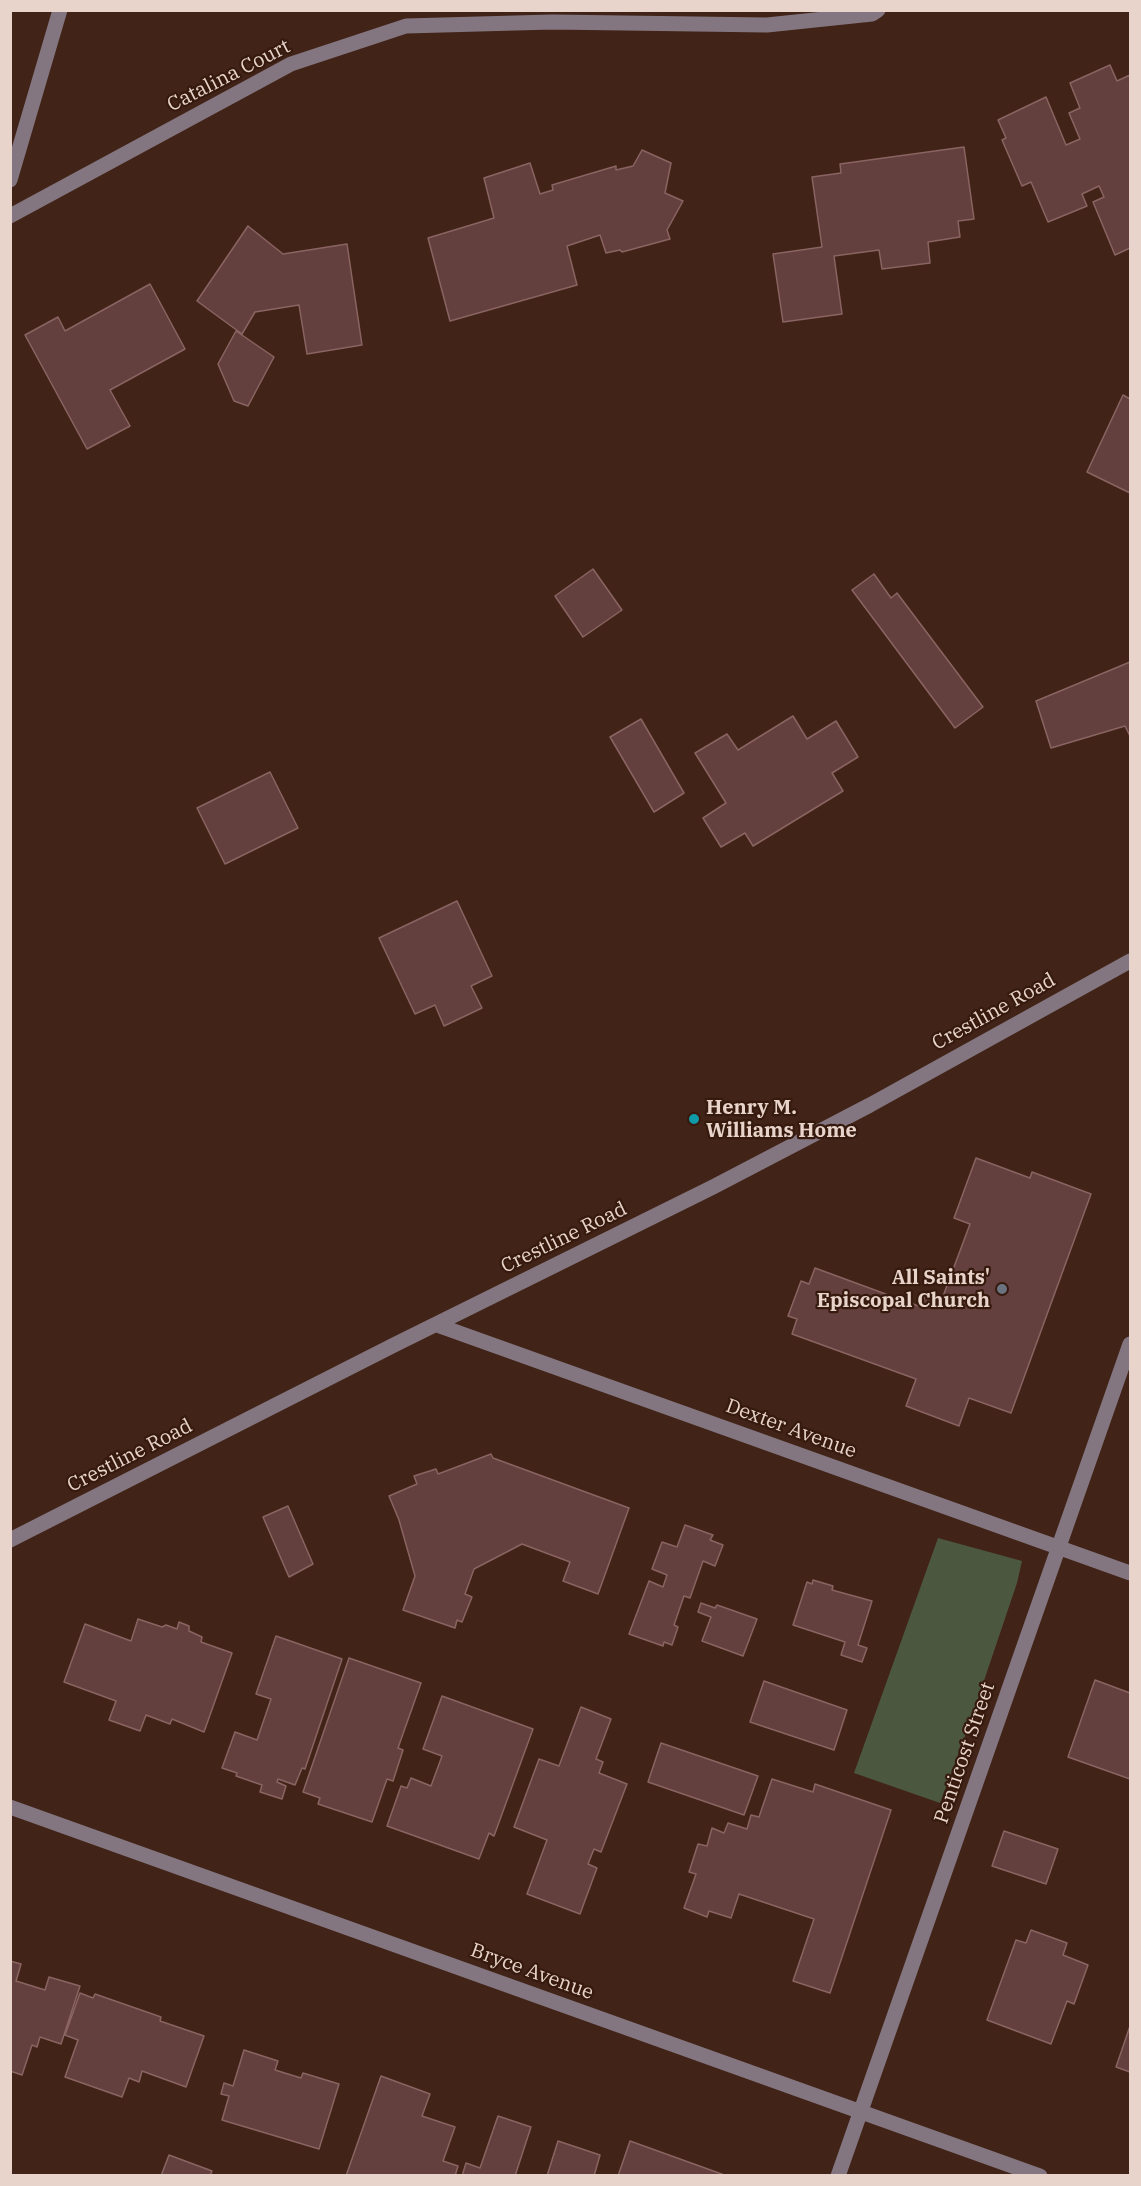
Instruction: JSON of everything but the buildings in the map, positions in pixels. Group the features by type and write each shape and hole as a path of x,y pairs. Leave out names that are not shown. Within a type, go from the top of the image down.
{"street":[{"path":"10,180 60,10"},
{"name":"Catalina Court","path":"10,216 291,64 406,26 552,22 767,25 872,14 878,10"},
{"name":"Crestline Road","path":"10,1540 703,1193 870,1106 1131,961"},
{"name":"Dexter Avenue","path":"437,1325 1131,1573"},
{"name":"Penticost Street","path":"838,2175 1131,1344"},
{"name":"Bryce Avenue","path":"10,1808 1040,2175"}],"green space":[{"path":"938,1538 1022,1561 1017,1583 968,1728 940,1803 854,1773"}],"place":[{"name":"Henry M. Williams Home","path":"694,1119"},
{"name":"All Saints' Episcopal Church","path":"1002,1289"}]}
